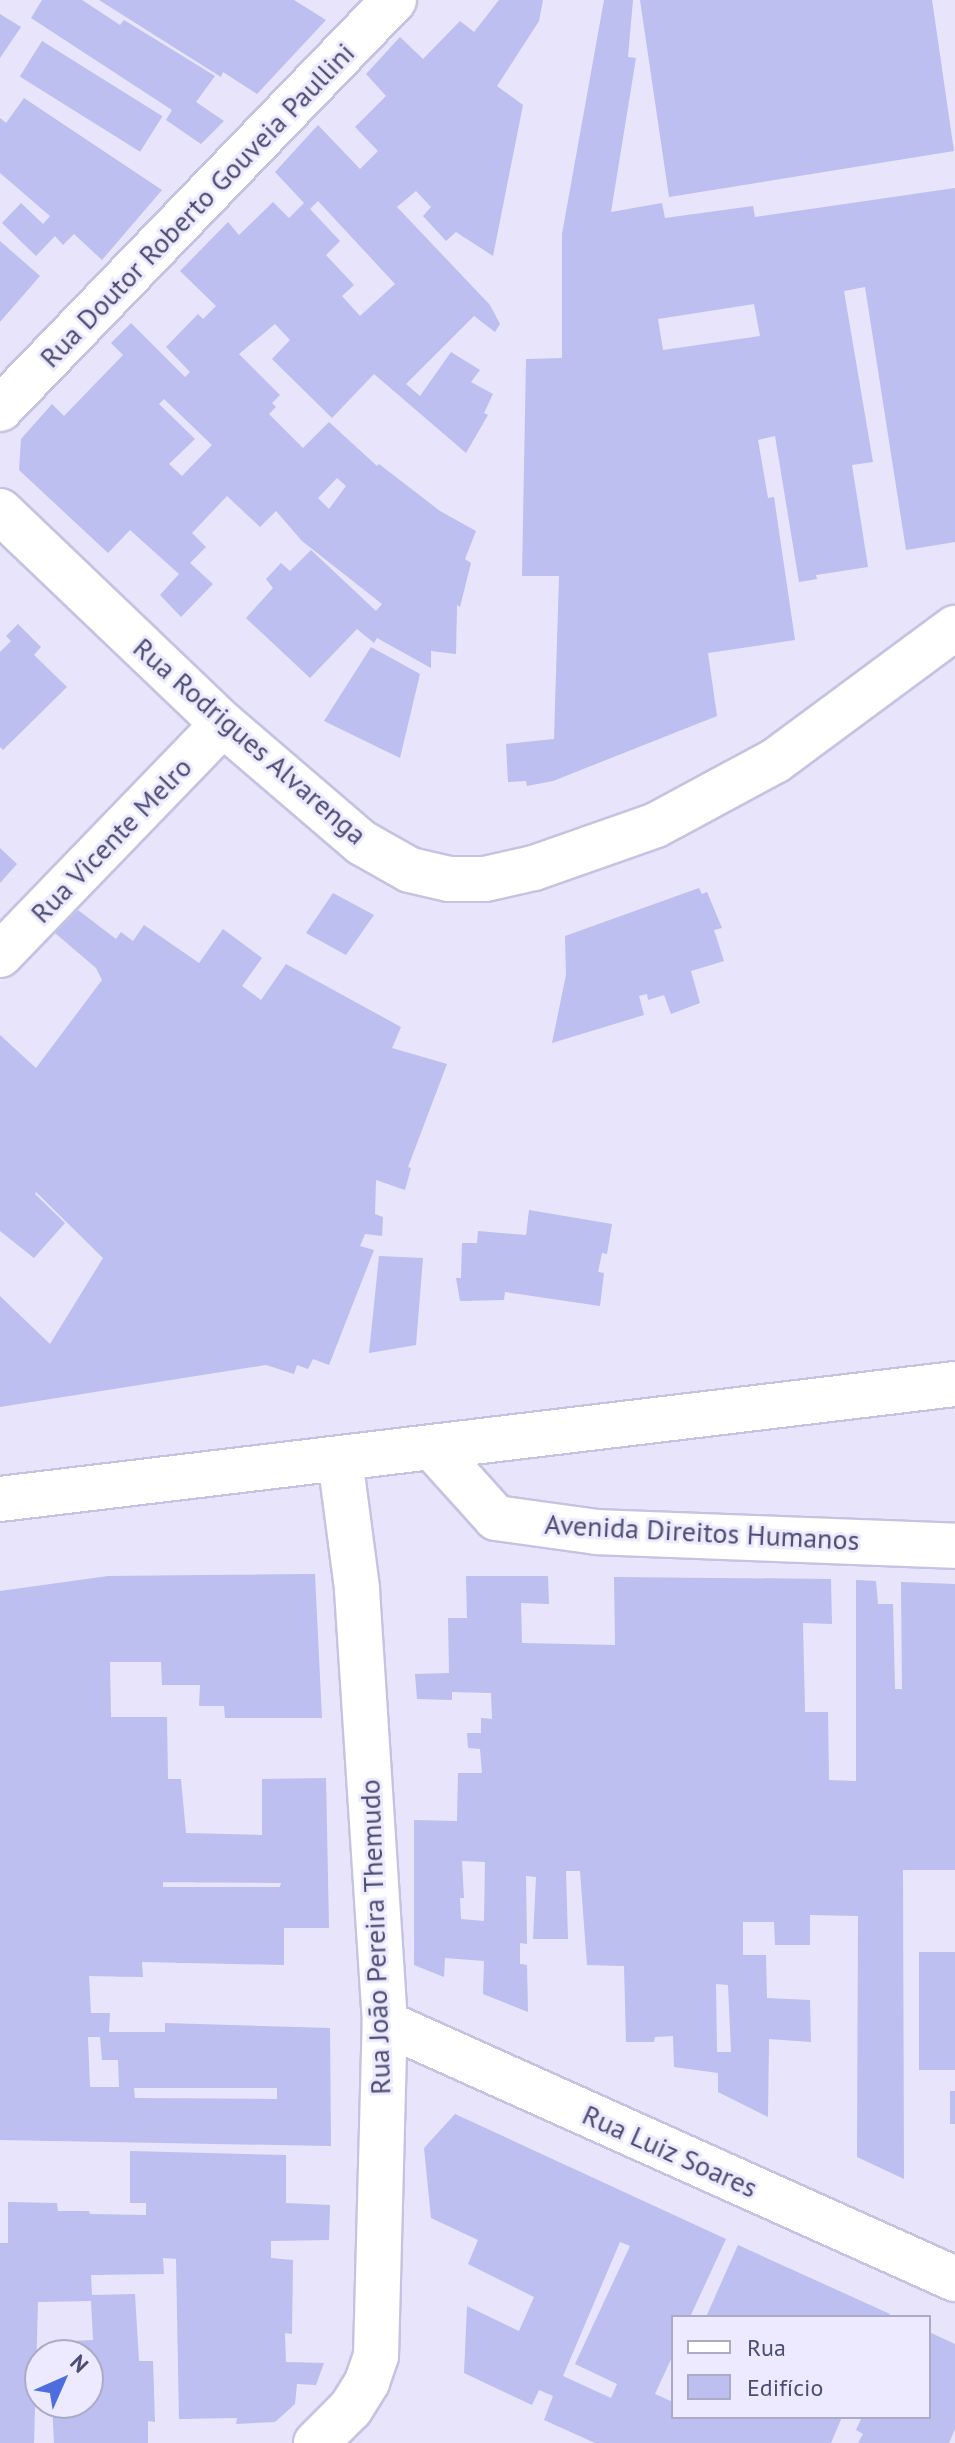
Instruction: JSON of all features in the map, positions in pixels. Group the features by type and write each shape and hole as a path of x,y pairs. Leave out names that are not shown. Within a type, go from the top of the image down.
{"street":[{"name":"Rua Doutor Roberto Gouveia Paullini","path":"0,409 394,0"},
{"name":"Rua Rodrigues Alvarenga","path":"0,511 223,724 362,843 410,870 449,879 485,879 534,868 656,825 775,761 955,628"},
{"name":"Rua Vicente Melro","path":"0,955 223,724"},
{"path":"0,1499 955,1384"},
{"name":"Avenida Direitos Humanos","path":"433,1448 496,1518 597,1532 955,1546"},
{"name":"Rua João Pereira Themudo","path":"316,2443 351,2408 367,2382 376,2356 385,2023 357,1588 340,1459"},
{"name":"Rua Luiz Soares","path":"385,2023 955,2279"}],"building":[{"path":"42,0 82,0 120,25 124,20 215,76 196,102 224,121 201,144 166,120 172,110 31,18"},
{"path":"99,0 294,0 326,20 257,94 223,72 221,77"},
{"path":"499,0 543,0 539,21 497,86 523,105 493,256 456,232 446,241 423,216 431,207 416,191 397,207 490,305 500,324 495,332 474,316 406,384 420,396 451,352 480,370 471,382 493,394 484,413 488,415 466,453 374,374 332,418 272,359 290,340 275,324 239,354 280,395 272,403 276,407 269,414 303,448 329,422 377,466 379,464 440,511 476,531 465,559 471,563 460,607 457,605 456,654 431,651 431,668 377,638 374,643 357,629 310,678 246,618 273,588 266,579 281,563 290,571 311,550 376,611 382,604 302,541 276,511 260,527 227,496 192,533 206,547 190,563 213,584 181,617 160,595 179,574 130,530 108,553 19,470 21,439 52,404 64,416 123,355 111,343 131,323 185,377 190,372 166,347 198,314 203,319 216,306 180,271 228,222 239,235 273,202 289,218 304,203 275,172 318,125 360,169 378,151 355,127 386,96 366,74 400,37 423,59 460,21 474,32","holes":["318,201 395,284 360,316 342,296 354,285 326,255 340,241 310,209","164,399 212,445 182,476 169,464 195,439 159,404","337,478 346,486 329,509 318,498"]},
{"path":"604,0 633,0 628,57 636,58 611,212 662,203 665,218 753,206 755,217 955,188 955,542 906,550 865,287 844,291 873,462 852,465 868,567 816,575 817,579 799,582 775,436 758,440 768,498 774,497 795,640 708,653 717,716 553,781 527,786 526,781 508,782 506,744 554,739 559,576 522,576 526,359 562,358 562,234","holes":["754,304 760,336 663,350 658,319"]},
{"path":"640,0 932,0 954,151 669,197"},
{"path":"0,14 21,27 0,58"},
{"path":"42,41 162,116 140,152 20,77"},
{"path":"24,98 162,190 102,260 74,234 63,245 55,236 36,256 2,223 21,203 43,224 50,216 0,173 0,118 6,123"},
{"path":"0,241 40,276 0,322"},
{"path":"18,624 41,647 34,655 67,687 3,750 0,747 0,652 11,641 6,636"},
{"path":"371,647 420,674 400,758 324,721"},
{"path":"0,848 17,864 0,883"},
{"path":"699,888 702,894 707,892 722,928 714,930 724,961 691,971 700,1003 671,1014 664,995 648,1000 647,994 639,996 644,1015 552,1043 566,975 565,936"},
{"path":"333,893 374,915 346,955 306,933"},
{"path":"78,910 116,939 121,932 133,941 144,925 199,963 223,929 262,958 242,986 261,1000 286,964 401,1027 392,1048 447,1064 408,1167 411,1168 405,1190 376,1180 375,1214 383,1217 382,1236 365,1234 360,1246 374,1250 329,1365 313,1359 308,1369 297,1365 294,1374 266,1365 0,1407 0,1296 50,1344 103,1258 36,1192 65,1223 34,1258 0,1231 0,1035 36,1068 102,980 96,968 55,933"},
{"path":"529,1210 612,1224 607,1254 602,1253 598,1272 604,1273 600,1306 505,1292 504,1300 460,1301 456,1278 461,1278 462,1243 477,1243 478,1231 526,1235"},
{"path":"379,1256 423,1258 416,1345 369,1353"},
{"path":"315,1574 322,1718 225,1718 224,1706 199,1706 200,1685 162,1685 161,1662 110,1662 111,1717 167,1717 168,1779 181,1779 186,1833 262,1835 262,1779 326,1778 329,1928 284,1928 284,1965 142,1962 143,1977 89,1976 91,2013 110,2013 109,2032 165,2032 165,2023 330,2028 331,2146 0,2140 0,1591 108,1576","holes":["163,1882 281,1883 280,1887 163,1887","88,2037 100,2037 102,2060 118,2060 119,2087 90,2087","134,2088 277,2088 277,2099 135,2098"]},
{"path":"466,1576 548,1576 549,1604 521,1603 522,1643 615,1645 614,1577 831,1579 832,1624 803,1623 805,1712 828,1712 829,1780 856,1781 856,1580 876,1581 878,1604 893,1604 895,1689 902,1689 901,1582 955,1584 955,1870 903,1870 904,2179 857,2157 858,1916 810,1915 810,1945 775,1945 774,1922 743,1922 743,1955 766,1955 767,1998 810,2000 811,2042 769,2039 768,2117 718,2092 718,2073 674,2067 673,2036 655,2037 654,2042 626,2042 624,1966 587,1965 580,1871 566,1871 568,1939 533,1939 536,1877 526,1876 527,1944 520,1943 520,1964 527,1965 528,2012 483,1994 484,1961 445,1958 444,1977 414,1965 414,1820 457,1821 458,1773 482,1773 480,1749 468,1748 467,1733 481,1733 481,1718 492,1719 491,1693 452,1692 452,1700 417,1699 415,1674 449,1673 448,1618 467,1618","holes":["462,1861 485,1862 484,1921 461,1919 460,1898 464,1898","716,1984 728,1985 731,2052 717,2052"]},
{"path":"919,1952 955,1952 955,2070 919,2070"},
{"path":"950,2091 955,2091 955,2124 950,2124"},
{"path":"455,2114 726,2239 691,2315 671,2315 671,2359 655,2394 671,2401 671,2419 841,2419 831,2443 595,2443 544,2420 553,2396 539,2390 532,2405 464,2373 467,2306 519,2331 534,2297 468,2264 478,2240 431,2218 424,2148","holes":["620,2242 630,2246 575,2364 617,2384 611,2398 563,2376"]},
{"path":"130,2151 286,2155 286,2203 330,2205 329,2240 271,2241 271,2258 293,2260 292,2334 285,2333 286,2362 324,2363 316,2385 297,2384 295,2404 275,2422 236,2424 237,2418 179,2419 176,2259 163,2258 164,2274 91,2275 92,2295 135,2294 139,2361 153,2361 155,2422 148,2421 148,2443 54,2443 53,2419 104,2419 104,2339 93,2339 91,2301 38,2302 37,2339 24,2339 24,2419 35,2419 34,2443 0,2443 0,2243 8,2243 8,2202 57,2203 58,2211 146,2215 146,2203 130,2203"},
{"path":"738,2245 890,2314 889,2315 707,2315"},
{"path":"931,2333 955,2344 955,2429 949,2443 858,2443 863,2434 856,2430 861,2419 931,2419"}]}
